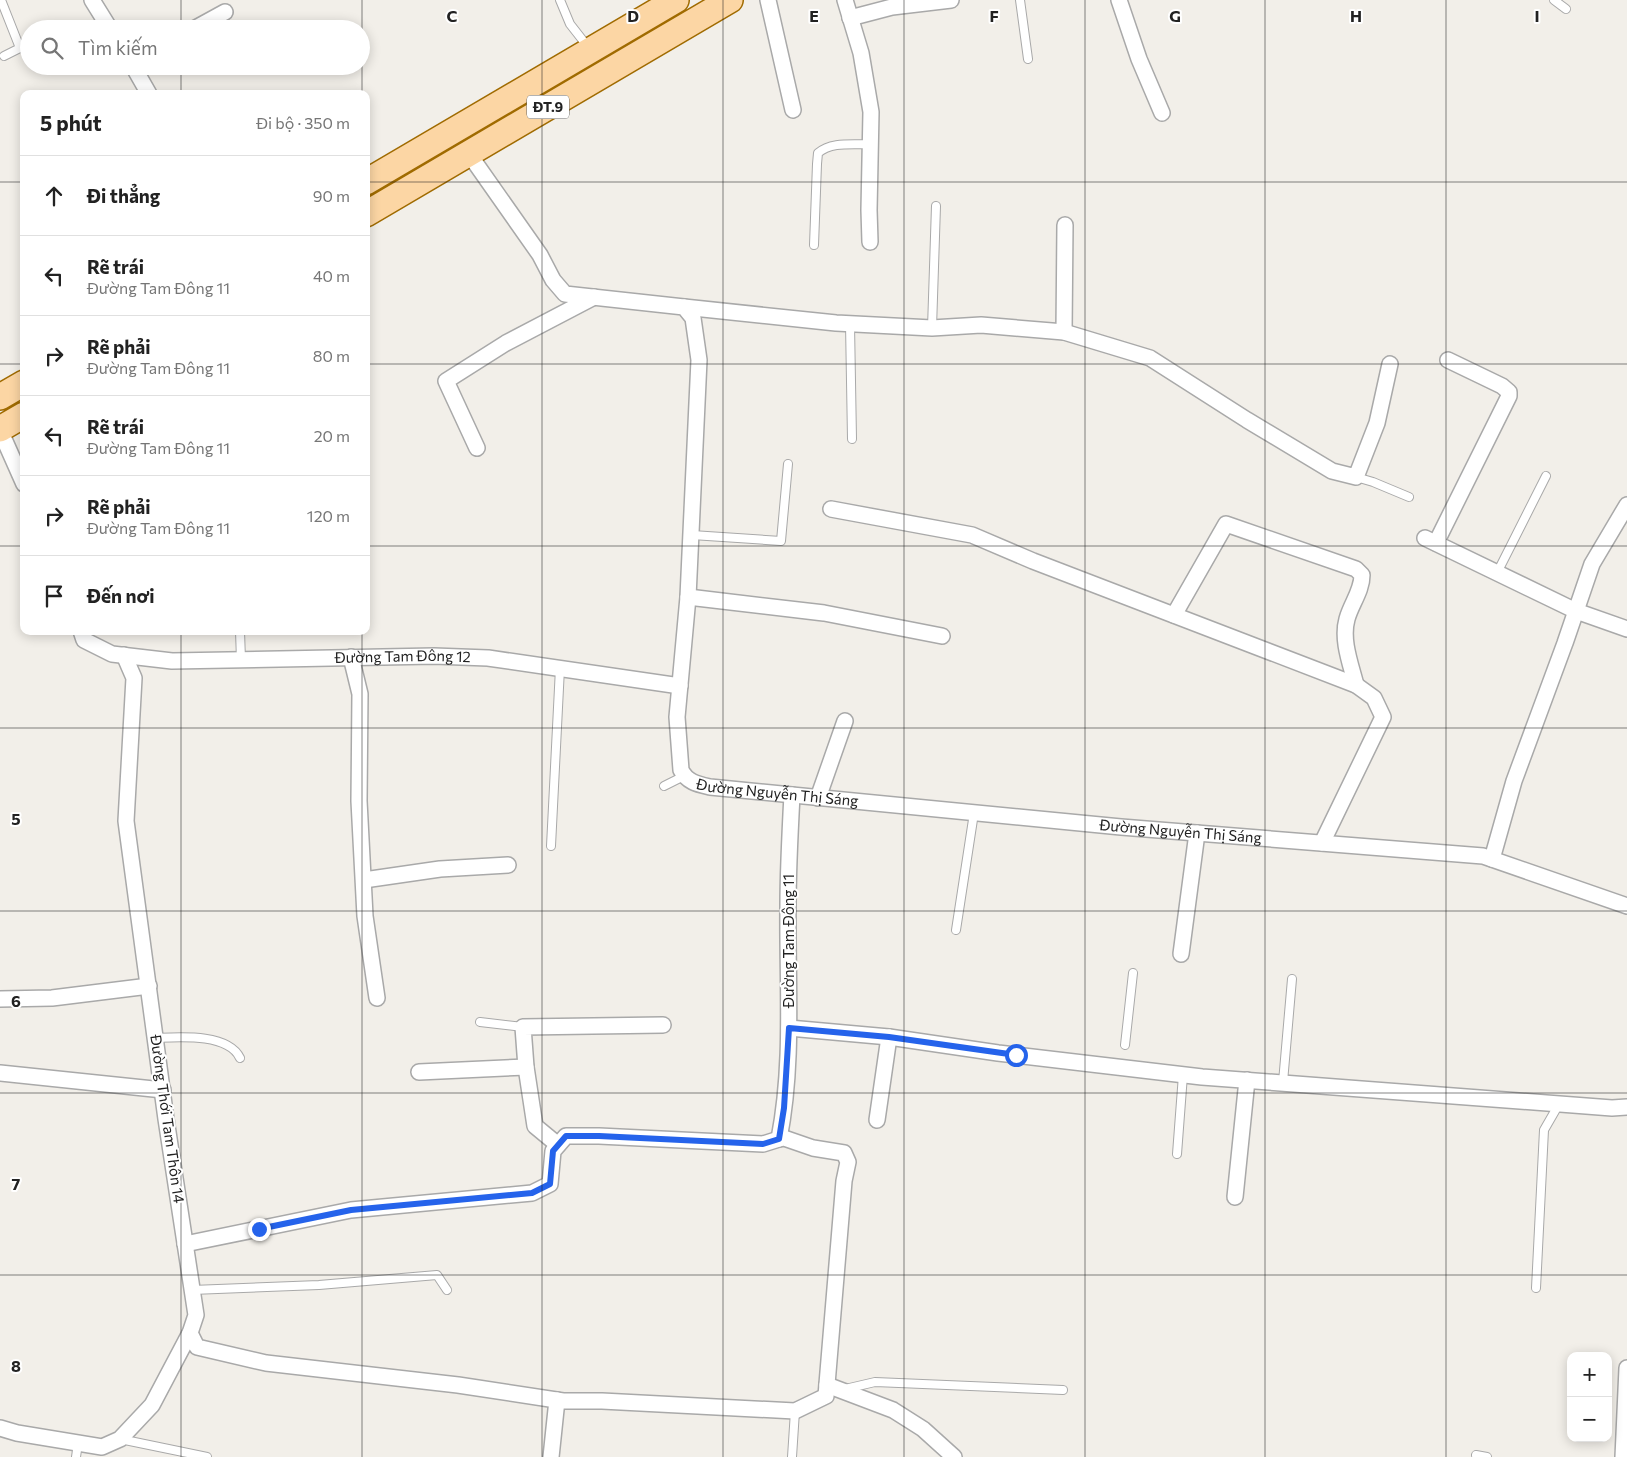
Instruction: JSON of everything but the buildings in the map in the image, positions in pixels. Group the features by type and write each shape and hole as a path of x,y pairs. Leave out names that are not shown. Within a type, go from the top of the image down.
{"main road":[{"name":"ĐT.9","path":"370,180 676,0"},
{"name":"ĐT.9","path":"370,212 730,0"},
{"path":"0,397 20,385"},
{"path":"0,430 20,418"}],"street":[{"path":"92,0 104,20"},
{"path":"768,0 793,110"},
{"path":"845,0 861,53 871,112 870,242"},
{"path":"850,18 892,7 951,0"},
{"path":"1119,0 1139,59 1162,113"},
{"path":"210,20 225,12"},
{"path":"138,75 147,90"},
{"path":"469,154 540,255 553,280 566,294 850,324 932,328 981,325 1064,332 1150,358 1255,425 1332,470 1356,477 1377,424 1390,364"},
{"path":"1064,332 1065,225"},
{"path":"477,448 446,382 506,342 594,297"},
{"name":"Đường Nguyễn Thị Sáng","path":"684,307 693,318 699,360 692,535 677,717 681,770 690,782 710,787 1120,828 1483,856 1627,906"},
{"path":"1448,360 1502,386 1510,392 1431,540 1576,612 1627,629"},
{"path":"0,430 20,475"},
{"path":"1492,859 1514,782 1592,564 1627,505"},
{"path":"831,509 972,535 1356,686 1374,698 1383,717 1322,843"},
{"path":"1174,616 1226,524 1356,569 1362,575 1362,584 1346,621 1346,644 1356,686"},
{"path":"688,597 824,613 942,636"},
{"name":"Đường Tam Đông 12","path":"82,635 84,640 112,654 172,661 434,656 488,658 680,686"},
{"name":"Đường Thới Tam Thôn 14","path":"0,1428 77,1450 102,1447 120,1439 152,1405 190,1333 196,1315 126,821 134,678 124,655"},
{"path":"351,657 360,694 359,801 366,916 377,998"},
{"path":"818,798 845,721"},
{"name":"Đường Tam Đông 11","path":"779,1139 784,1108 789,1028 788,905 792,795"},
{"path":"1181,954 1197,833"},
{"path":"364,880 440,869 508,864"},
{"path":"0,999 52,998 149,986"},
{"path":"558,1146 535,1126 526,1067 523,1027 663,1025"},
{"path":"789,1028 889,1037 998,1053 1183,1075 1612,1108 1627,1107"},
{"path":"877,1120 889,1037"},
{"path":"419,1072 526,1067"},
{"path":"0,1073 163,1090"},
{"path":"1235,1197 1247,1080"},
{"path":"185,1244 351,1210 532,1193 550,1184 553,1151 566,1136 763,1144 784,1138 812,1148 844,1153 848,1162 844,1182 834,1388 826,1396 795,1411 557,1400 458,1385 266,1363 197,1347 190,1333"},
{"path":"1624,1457 1627,1368"},
{"path":"834,1388 893,1410 923,1429 954,1457"},
{"path":"551,1457 557,1400"}],"lane":[{"path":"1,0 20,48 4,56"},
{"path":"560,0 570,24 591,50"},
{"path":"1020,0 1028,59"},
{"path":"1554,0 1566,9"},
{"path":"814,245 816,164 818,153 825,148 837,145 871,144"},
{"path":"932,328 936,206"},
{"path":"850,324 852,439"},
{"path":"692,535 781,541 788,464"},
{"path":"1497,573 1546,476"},
{"path":"1356,477 1373,482 1409,498"},
{"path":"240,635 241,660"},
{"path":"551,846 560,668"},
{"path":"664,786 684,776"},
{"path":"956,930 974,813"},
{"path":"1125,1045 1133,973"},
{"path":"1283,1082 1292,979"},
{"path":"480,1022 523,1027"},
{"path":"156,1038 182,1037 216,1041 228,1045 236,1051 240,1058"},
{"path":"1176,1154 1183,1075"},
{"path":"1536,1288 1544,1130 1559,1104"},
{"path":"192,1290 319,1285 437,1275 447,1290"},
{"path":"834,1388 875,1382 1063,1390"},
{"path":"792,1457 795,1411"},
{"path":"120,1439 207,1457"},
{"path":"1476,1456 1487,1457"}],"route":[{"path":"259,1229 351,1210 532,1193 550,1184 553,1151 566,1136 763,1144 779,1139 784,1108 789,1028 889,1037 1016,1055"}]}
